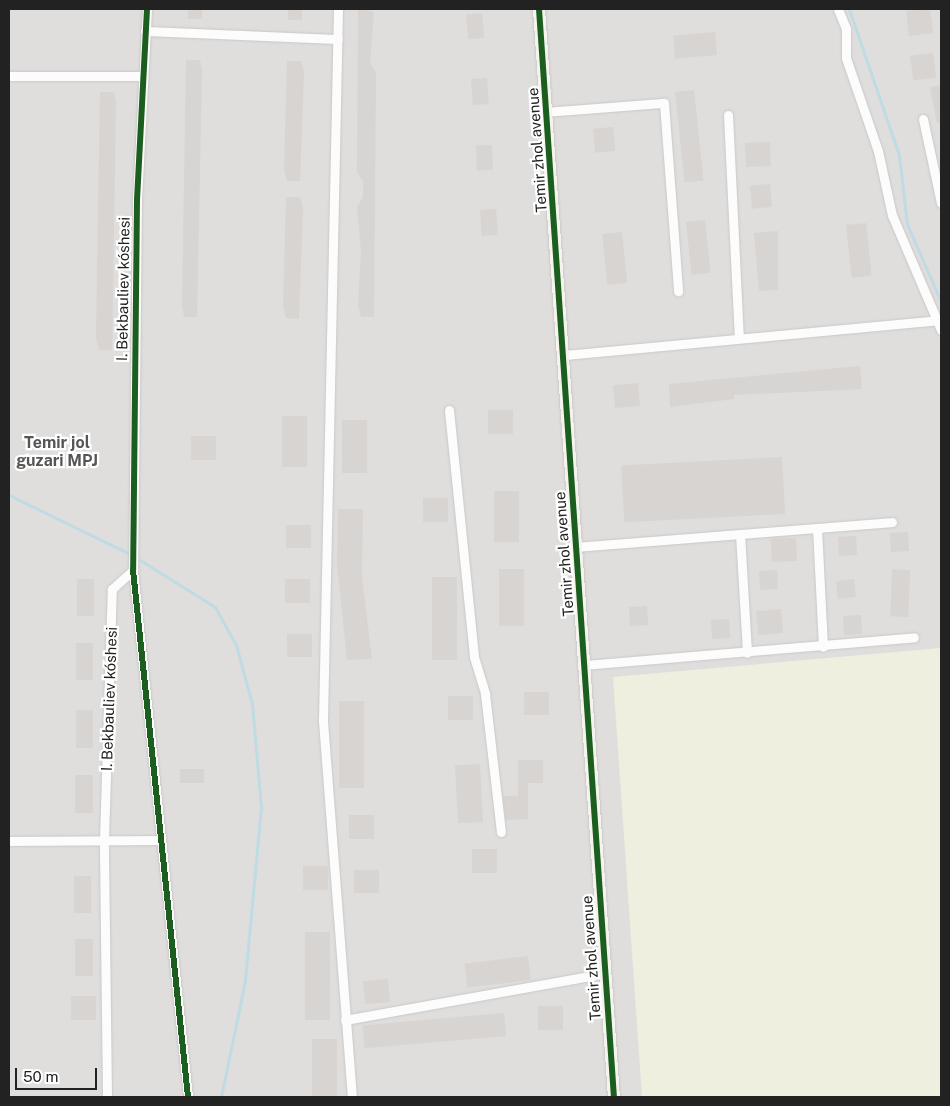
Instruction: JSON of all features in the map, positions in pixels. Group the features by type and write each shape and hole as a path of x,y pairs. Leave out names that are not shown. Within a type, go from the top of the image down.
{"street":[{"name":"I. Bekbauliev kóshesi","path":"107,1097 104,839 112,589 133,570 142,76 147,9"},
{"path":"338,9 323,721 352,1097"},
{"name":"Temir zhol avenue","path":"539,9 614,1097"},
{"path":"838,9 846,29 846,58 878,151 892,215 940,320 941,330"},
{"path":"145,31 338,39"},
{"path":"9,76 142,76"},
{"path":"546,112 664,103 678,291"},
{"path":"728,115 739,338"},
{"path":"922,119 941,203"},
{"path":"564,355 940,320"},
{"path":"449,410 474,657 485,694 501,832"},
{"path":"576,547 892,522"},
{"path":"817,528 823,648"},
{"path":"740,534 747,653"},
{"path":"133,570 158,840 188,1097"},
{"path":"584,665 823,648 914,637"},
{"path":"9,841 158,840"},
{"path":"345,1020 605,973"}],"shaded area":[{"path":"9,9 941,9 941,1097 9,1097"}],"green space":[{"path":"941,648 941,1097 642,1097 613,677"}],"building":[{"path":"188,9 202,9 202,19 188,19"},
{"path":"288,9 302,9 302,20 288,20"},
{"path":"358,9 374,12 370,63 376,73 374,317 361,317 358,305 361,251 357,207 363,197 363,181 357,172"},
{"path":"930,9 933,33 909,36 906,11"},
{"path":"482,13 484,38 468,39 466,14"},
{"path":"715,32 717,55 675,59 673,36"},
{"path":"933,53 936,78 913,81 910,56"},
{"path":"186,60 200,60 202,70 197,317 184,317 182,305"},
{"path":"287,61 301,61 304,71 300,181 287,181 284,169"},
{"path":"487,78 489,104 473,105 471,79"},
{"path":"941,85 941,123 937,123 930,87"},
{"path":"694,90 704,181 685,182 675,92"},
{"path":"100,92 114,92 116,102 112,350 99,350 96,338"},
{"path":"613,127 615,151 595,153 593,129"},
{"path":"770,142 771,166 746,167 745,143"},
{"path":"492,145 493,170 477,171 476,146"},
{"path":"770,184 772,207 752,209 750,186"},
{"path":"286,197 300,197 303,208 299,319 286,318 283,307"},
{"path":"496,209 498,235 482,236 480,210"},
{"path":"705,220 711,273 692,275 686,222"},
{"path":"866,223 872,276 852,278 846,225"},
{"path":"778,231 778,290 759,291 754,233"},
{"path":"622,232 627,283 607,285 602,234"},
{"path":"860,366 862,389 734,395 734,399 670,407 669,384"},
{"path":"638,383 640,406 615,408 613,385"},
{"path":"488,410 513,410 513,434 488,434"},
{"path":"282,416 307,416 307,467 282,467"},
{"path":"342,420 367,420 367,473 342,473"},
{"path":"191,436 216,436 216,460 191,460"},
{"path":"782,457 785,514 624,522 621,465"},
{"path":"494,491 519,491 519,542 494,542"},
{"path":"423,498 448,498 448,522 423,522"},
{"path":"338,509 363,509 362,577 372,659 347,660 337,564"},
{"path":"286,525 311,525 311,548 286,548"},
{"path":"908,532 909,551 891,552 890,533"},
{"path":"856,536 857,555 839,556 838,537"},
{"path":"796,538 797,561 772,562 771,539"},
{"path":"499,569 524,569 524,626 499,626"},
{"path":"892,569 910,570 908,617 890,616"},
{"path":"777,570 778,589 760,590 759,571"},
{"path":"432,577 457,577 457,660 432,660"},
{"path":"77,579 94,579 94,616 77,616"},
{"path":"285,579 310,579 310,603 285,603"},
{"path":"854,579 856,597 838,599 836,581"},
{"path":"647,606 648,625 630,626 629,607"},
{"path":"781,609 783,633 758,635 756,611"},
{"path":"861,615 862,634 844,635 843,616"},
{"path":"729,619 730,638 712,639 711,620"},
{"path":"287,634 312,634 312,657 287,657"},
{"path":"76,643 93,643 93,680 76,680"},
{"path":"524,692 549,692 549,715 524,715"},
{"path":"448,696 473,696 473,720 448,720"},
{"path":"339,701 364,701 364,788 339,788"},
{"path":"76,710 93,710 93,748 76,748"},
{"path":"518,760 543,760 543,783 528,783 528,819 506,820 503,796 518,796"},
{"path":"480,764 483,822 458,823 455,765"},
{"path":"180,769 204,769 204,783 180,783"},
{"path":"75,775 93,775 93,813 75,813"},
{"path":"349,815 374,815 374,839 349,839"},
{"path":"472,849 497,849 497,873 472,873"},
{"path":"303,866 328,866 328,890 303,890"},
{"path":"354,870 379,870 379,893 354,893"},
{"path":"74,876 91,876 91,913 74,913"},
{"path":"305,932 330,932 330,1020 305,1020"},
{"path":"75,939 93,939 93,976 75,976"},
{"path":"528,956 531,980 467,988 464,964"},
{"path":"388,979 390,1002 365,1004 363,981"},
{"path":"71,996 96,996 96,1020 71,1020"},
{"path":"538,1006 563,1006 563,1030 538,1030"},
{"path":"504,1013 506,1036 365,1048 363,1025"},
{"path":"312,1039 337,1039 337,1097 312,1097"}],"waterway":[{"path":"849,9 899,155 907,224 941,302"},
{"path":"9,495 128,553"},
{"path":"140,560 215,607 236,645 252,704 261,807 245,981 221,1097"}],"cycle path":[{"path":"147,9 137,200 133,570 188,1097"},
{"path":"539,9 614,1097"}],"district":[{"name":"Temir jol guzari MPJ","path":"57,452"}]}
